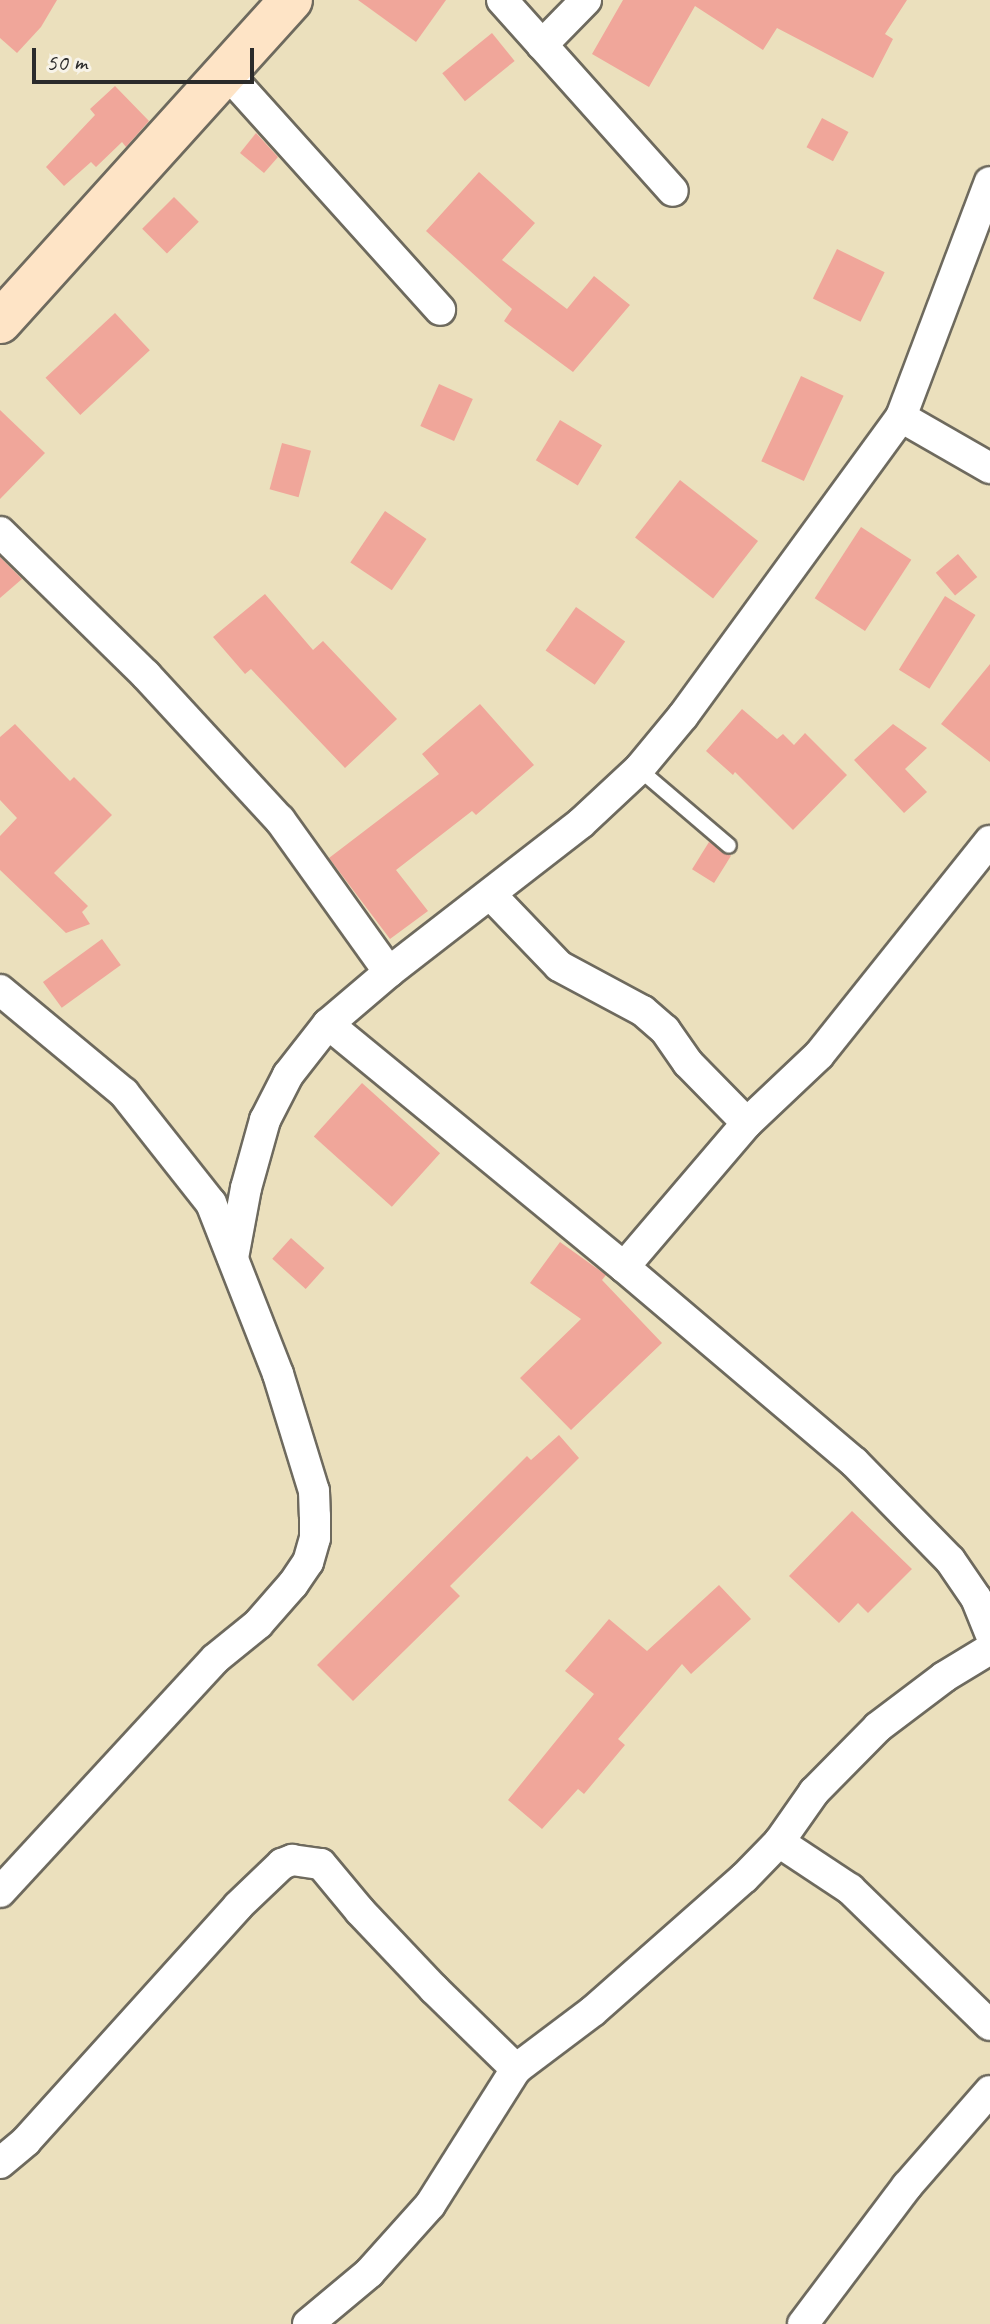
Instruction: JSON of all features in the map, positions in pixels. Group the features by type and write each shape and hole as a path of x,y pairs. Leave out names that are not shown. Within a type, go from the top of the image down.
{"street":[{"path":"0,322 291,0"},
{"path":"502,0 673,191"},
{"path":"542,45 586,0"},
{"path":"226,72 440,310"},
{"path":"233,1258 246,1188 265,1120 288,1075 328,1024 389,972 581,823 639,769 683,716 901,417 990,182"},
{"path":"901,417 990,468"},
{"path":"0,532 146,675 280,820 389,972"},
{"path":"624,1267 747,1123 819,1055 990,841"},
{"path":"491,895 559,966 643,1011 665,1030 688,1063 747,1123"},
{"path":"0,990 124,1093 211,1203 278,1374 314,1491 315,1538 308,1562 258,1624 215,1659 0,1892"},
{"path":"328,1024 624,1267 854,1462 950,1560 976,1598 990,1633"},
{"path":"308,2324 369,2273 430,2205 516,2069 593,2011 744,1878 779,1842 814,1792 878,1727 944,1677 990,1649"},
{"path":"779,1842 850,1889 918,1960 990,2025"},
{"path":"0,2163 26,2141 228,1916 282,1864 292,1860 321,1864 423,1978 516,2069"},
{"path":"806,2323 907,2186 990,2091"}],"lane":[{"path":"639,769 729,846"}],"building":[{"path":"0,0 57,0 41,27 17,53 0,38"},
{"path":"358,0 446,0 416,42"},
{"path":"623,0 907,0 885,34 893,39 873,78 777,28 763,50 695,6 649,87 592,54"},
{"path":"492,33 515,61 465,101 442,73"},
{"path":"115,86 149,121 126,147 122,142 96,167 91,162 64,186 46,167 95,115 90,109"},
{"path":"822,118 848,132 833,161 807,147"},
{"path":"256,133 278,157 264,173 240,153"},
{"path":"479,172 535,223 502,260 567,309 594,276 630,305 573,372 504,321 512,309 426,231"},
{"path":"174,197 199,222 167,254 142,229"},
{"path":"837,249 885,272 861,322 813,298"},
{"path":"115,313 150,350 80,415 46,378"},
{"path":"801,376 844,396 804,481 761,461"},
{"path":"439,384 473,399 454,441 420,426"},
{"path":"0,410 45,453 0,499"},
{"path":"560,420 602,445 578,486 536,460"},
{"path":"282,443 311,451 299,497 270,489"},
{"path":"680,480 758,541 713,598 635,538"},
{"path":"385,511 426,539 392,590 350,562"},
{"path":"861,527 911,560 865,631 815,598"},
{"path":"958,554 977,577 955,596 936,573"},
{"path":"0,557 22,579 0,598"},
{"path":"265,594 313,650 323,641 397,719 345,768 251,669 245,674 213,637"},
{"path":"945,596 976,615 929,689 899,670"},
{"path":"576,607 625,641 595,685 546,650"},
{"path":"990,664 990,762 941,724"},
{"path":"480,704 534,765 476,815 472,811 396,870 428,911 390,939 329,858 439,774 422,754"},
{"path":"742,709 777,739 783,734 794,745 805,733 847,775 793,830 735,772 733,775 706,751"},
{"path":"15,724 70,781 74,777 112,815 54,873 88,906 82,912 90,924 66,933 0,870 0,836 17,818 0,800 0,737"},
{"path":"893,724 927,748 905,769 927,792 904,813 854,760"},
{"path":"709,842 731,856 714,883 692,869"},
{"path":"102,939 121,965 62,1008 43,982"},
{"path":"362,1083 440,1153 392,1207 314,1137"},
{"path":"291,1238 324,1268 306,1289 272,1259"},
{"path":"560,1242 606,1275 602,1280 662,1343 571,1430 520,1378 581,1319 530,1283"},
{"path":"559,1435 579,1458 450,1586 460,1596 353,1701 317,1665 527,1456 531,1460"},
{"path":"852,1511 912,1569 868,1613 858,1603 839,1623 789,1576"},
{"path":"719,1585 751,1619 691,1674 682,1664 618,1739 625,1745 584,1794 578,1789 542,1829 508,1800 594,1694 565,1671 609,1619 647,1651"}]}
